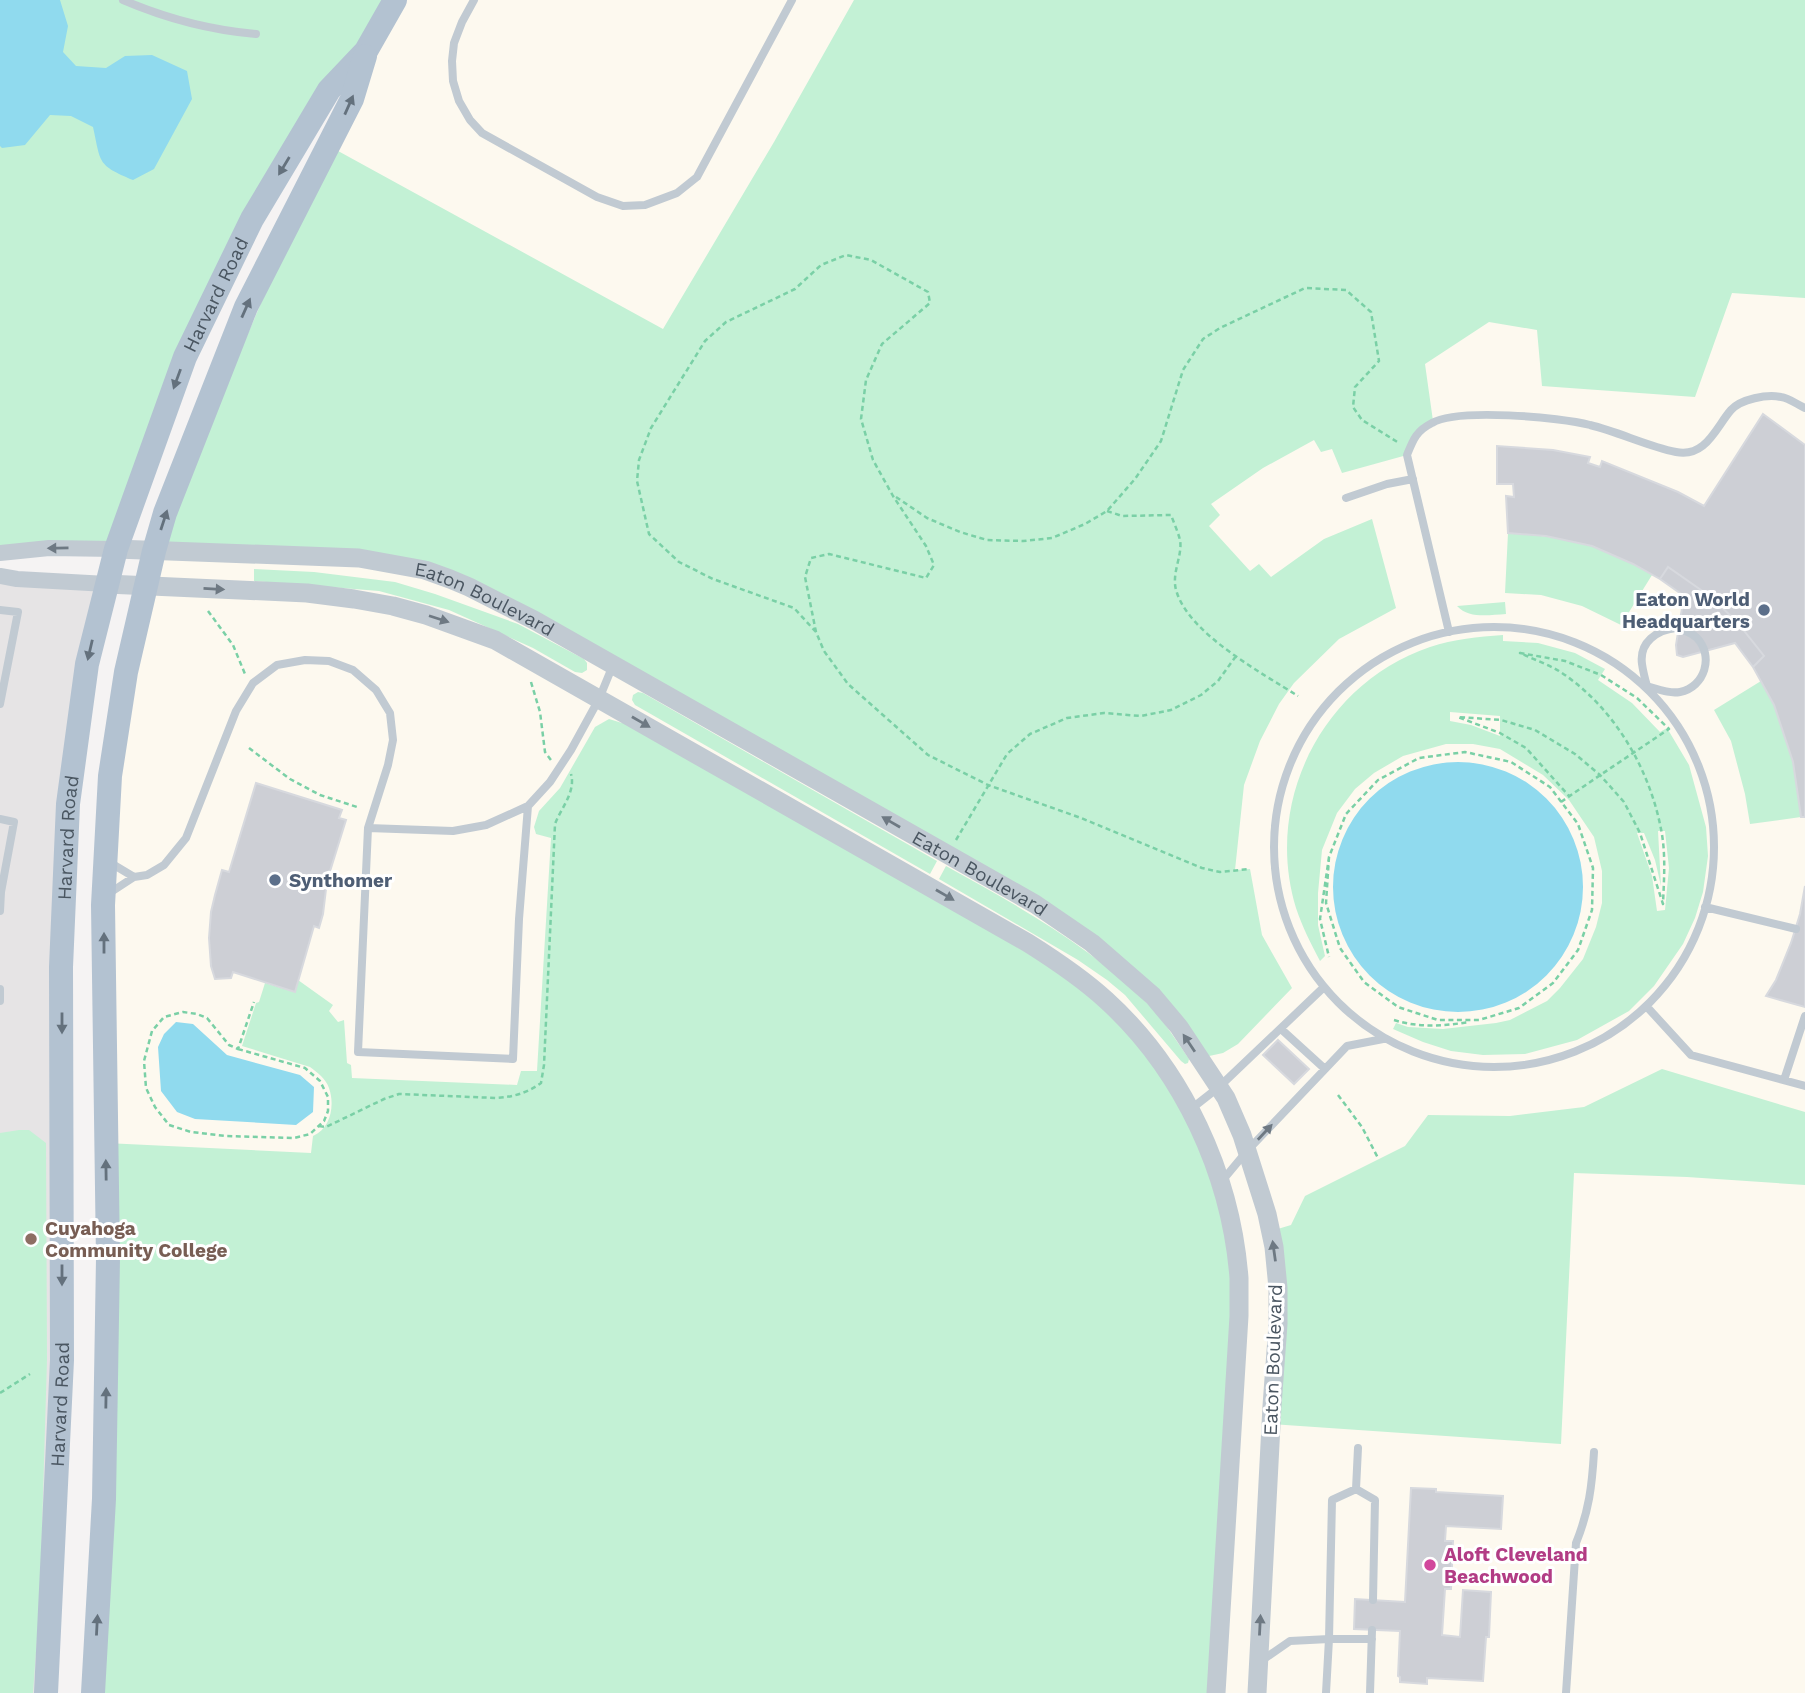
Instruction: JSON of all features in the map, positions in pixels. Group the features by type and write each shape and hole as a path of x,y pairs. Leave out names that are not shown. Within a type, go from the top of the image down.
{"main road":[{"name":"Harvard Road","path":"93,1693 104,1499 108,1258 104,897 110,776 125,672 165,513 246,307 352,99 366,51 395,0"},
{"name":"Harvard Road","path":"46,1693 62,1360 61,967 68,804 87,664 117,550 185,356 252,219 329,90 366,51"}],"street":[{"path":"0,553 49,548 117,550"},
{"name":"Eaton Boulevard","path":"117,550 359,558 425,570 469,587 534,620 1013,892 1083,936 1153,996 1179,1027 1226,1098 1247,1151 1267,1214 1273,1247 1278,1288 1278,1324 1257,1693"},
{"path":"0,576 107,584"},
{"name":"Eaton Boulevard","path":"107,584 307,593 393,606 460,626 495,640 1017,936 1066,968 1106,1000 1139,1035 1167,1072 1190,1110 1209,1150 1231,1228 1238,1277 1239,1316 1216,1693"}],"lane":[{"path":"122,0 174,19 256,34"},
{"path":"474,0 454,43 452,61 453,81 459,101 470,120 481,133 530,161 597,197 623,206 645,205 677,193 697,177 792,0"},
{"path":"1449,632 1407,455 1413,437 1433,422 1461,416 1529,416 1589,425 1679,453 1695,450 1709,442 1733,407 1753,397 1782,397 1805,408"},
{"path":"1346,498 1387,484 1413,479"},
{"path":"0,610 18,612 0,704"},
{"path":"1480,626 1541,630 1598,650 1647,686 1690,743 1713,811 1713,882 1691,951 1648,1008 1589,1048 1520,1068 1449,1065 1383,1039 1351,1016 1311,973 1290,928 1275,878 1275,817 1292,759 1323,707 1367,666 1421,638 1449,632 1480,626"},
{"path":"1676,628 1696,637 1706,656 1702,676 1696,684 1688,690 1678,692 1647,686 1642,663 1643,651 1655,634 1676,628"},
{"path":"104,897 134,877 147,875 164,865 186,838 236,711 253,683 277,665 305,660 329,661 353,670 376,690 390,713 393,740 368,828 358,1052 513,1059 528,806"},
{"path":"368,828 453,831 486,825 528,806 550,782 571,750 599,699 613,665"},
{"path":"0,819 14,822 0,911"},
{"path":"106,861 134,877"},
{"path":"1705,907 1796,929"},
{"path":"1190,1110 1219,1087 1323,988"},
{"path":"0,989 0,1001"},
{"path":"1648,1008 1691,1055 1805,1086"},
{"path":"1784,1080 1805,1016"},
{"path":"1281,1029 1325,1069"},
{"path":"1220,1183 1347,1046 1383,1039"},
{"path":"1356,1489 1358,1448"},
{"path":"1566,1693 1576,1543 1592,1487 1594,1452"},
{"path":"1356,1489 1375,1500 1373,1601"},
{"path":"1326,1693 1332,1500 1356,1489"},
{"path":"1258,1662 1290,1641 1372,1635 1370,1693"}],"path":[{"path":"816,632 794,608 713,579 679,562 649,534 636,481 639,460 651,428 705,341 726,322 795,289 821,265 846,255 871,260 928,292 930,303 882,344 866,380 860,419 873,460 926,546 934,565 926,578 829,554 811,558 805,577 816,632 824,651 848,684 928,755 988,785 1082,818 1202,868 1220,872 1250,869"},
{"path":"893,496 927,518 987,540 1023,541 1052,538 1085,524 1107,511 1135,479 1161,441 1183,370 1203,339 1220,327 1305,288 1346,290 1371,312 1379,361 1354,387 1353,407 1362,420 1409,449"},
{"path":"1107,511 1122,516 1171,515 1180,542 1175,572 1176,593 1193,622 1236,656 1298,696"},
{"path":"208,611 233,645 246,674"},
{"path":"1561,802 1569,796 1600,775 1634,752 1669,729 1637,698 1601,675 1565,661 1520,653 1558,671 1592,697 1634,752 1654,802 1662,831 1665,869 1663,904 1640,833 1624,802 1600,775 1575,754 1535,730 1500,720 1458,717 1500,733 1526,748 1569,796"},
{"path":"956,840 1007,754 1030,734 1067,718 1104,713 1141,716 1171,710 1200,695 1218,681 1236,656"},
{"path":"531,682 540,712 545,752 551,760"},
{"path":"249,748 290,779 320,795 360,808"},
{"path":"1329,957 1321,919 1329,857 1346,814 1378,780 1419,758 1465,752 1511,762 1550,787 1578,824 1593,868 1592,910 1578,950 1553,984 1519,1008 1447,1026 1410,1025 1394,1020"},
{"path":"319,1126 326,1127 399,1094 512,1097 532,1090 541,1083 555,824 572,791 572,774"},
{"path":"1329,857 1326,903 1340,948 1364,982 1398,1007 1424,1016 1438,1020 1479,1020"},
{"path":"238,1048 254,1002"},
{"path":"183,1012 207,1018 229,1045 238,1048 305,1068 320,1080 328,1097 328,1111 324,1122 310,1134 294,1138 215,1135 191,1132 169,1125 155,1107 146,1088 144,1061 152,1031 164,1017 183,1012"},
{"path":"1338,1095 1362,1127 1378,1158"},
{"path":"0,1393 30,1374"}],"shaded area":[{"path":"395,0 1805,0 1805,1693 93,1693 103,905 141,604"},
{"name":"Cuyahoga Community College","path":"0,576 107,584 68,804 46,1693 0,1693"}],"green space":[{"path":"0,0 395,0 252,219 116,549 0,553"},
{"path":"854,0 1805,0 1805,298 1732,293 1695,397 1542,386 1537,330 1489,322 1425,364 1433,421 1413,437 1407,455 1342,473 1332,449 1321,452 1314,440 1263,468 1211,504 1220,515 1209,526 1250,571 1259,564 1271,577 1324,539 1372,519 1396,608 1339,639 1294,683 1279,704 1260,741 1244,785 1235,870 1250,869 1262,935 1292,988 1238,1044 1223,1053 1200,1058 1179,1027 1064,923 425,570 154,551 329,146 663,329 774,142"},
{"path":"1508,533 1550,537 1591,546 1615,555 1652,575 1621,625 1582,606 1541,595 1505,593"},
{"path":"254,569 314,572 395,582 435,594 518,624 584,659 587,670 582,673 575,672 533,648 449,610 379,591 254,581"},
{"path":"1505,602 1506,614 1473,615 1457,606"},
{"path":"1503,635 1503,641 1538,643 1575,653 1605,669 1598,680 1632,703 1660,732 1667,728 1689,765 1706,827 1708,856 1703,892 1683,944 1654,986 1629,1011 1577,1040 1525,1054 1483,1055 1451,1051 1393,1029 1396,1023 1408,1027 1443,1029 1510,1020 1547,1001 1583,959 1602,903 1602,871 1594,837 1569,800 1543,775 1500,749 1473,744 1446,744 1403,756 1374,773 1355,789 1337,813 1322,850 1318,925 1325,956 1320,961 1296,908 1288,867 1288,827 1296,787 1311,750 1332,717 1360,688 1392,664 1430,647","holes":["1450,712 1500,716 1500,736 1471,725 1450,721","1658,831 1665,831 1669,868 1665,910 1657,911 1652,876 1637,833 1644,833 1655,860 1661,886"]},
{"path":"1761,681 1774,705 1793,762 1801,817 1750,824 1731,741 1714,710"},
{"path":"638,692 937,861 930,874 635,705 633,695"},
{"path":"609,719 622,723 640,722 1106,1000 1190,1110 1239,1277 1216,1693 93,1693 106,1143 311,1153 313,1136 324,1128 330,1115 331,1095 326,1082 310,1067 242,1046 265,983 294,992 298,980 333,1005 329,1011 338,1022 344,1020 347,1063 351,1065 352,1078 517,1085 521,1071 537,1071 551,838 536,834 534,827 539,811 560,788 595,727"},
{"path":"946,866 1027,912 1105,965 1156,1013 1189,1059 1188,1063 1181,1061 1125,995 1107,980 1078,960 939,879"},
{"path":"1662,1069 1805,1112 1805,1185 1574,1173 1561,1444 1271,1424 1271,1231 1291,1225 1305,1196 1405,1146 1428,1115 1510,1116 1584,1107"},
{"path":"29,1130 46,1143 47,1359 40,1597 33,1693 0,1693 0,1133"}],"water":[{"path":"0,0 60,0 68,26 63,52 76,66 106,68 125,56 152,55 187,71 192,99 154,169 133,180 113,170 100,156 93,127 71,116 50,115 25,145 0,146"},
{"path":"1458,762 1494,767 1517,777 1537,790 1555,808 1578,851 1583,887 1578,923 1568,946 1555,966 1537,984 1494,1007 1458,1012 1422,1007 1399,997 1379,984 1361,966 1338,923 1333,887 1338,851 1348,828 1361,808 1379,790 1422,767"},
{"path":"176,1022 193,1024 227,1055 300,1075 314,1087 313,1112 296,1125 195,1119 177,1112 161,1091 158,1047 164,1034"}],"building":[{"name":"Eaton World Headquarters","path":"1763,414 1805,445 1805,817 1801,817 1793,762 1774,705 1753,667 1764,656 1737,622 1711,597 1668,567 1660,579 1592,546 1546,536 1508,533 1506,496 1514,497 1513,484 1497,484 1497,446 1553,450 1590,457 1588,463 1600,467 1602,461 1678,492 1704,506"},
{"path":"1668,567 1711,597 1737,622 1764,656 1753,667 1735,643 1683,657 1677,655 1676,645 1684,596 1660,579"},
{"path":"256,783 342,810 339,818 346,820 327,881 319,928 314,926 295,992 233,972 231,978 215,979 211,966 209,938 215,895 222,870 229,872"},
{"path":"1805,886 1805,1007 1766,996 1776,980 1791,943"},
{"path":"1278,1040 1309,1069 1294,1084 1263,1055"},
{"name":"Aloft Cleveland Beachwood","path":"1411,1488 1503,1496 1501,1529 1446,1526 1445,1541 1453,1541 1451,1589 1445,1589 1442,1635 1460,1637 1463,1590 1491,1592 1483,1681 1427,1678 1427,1684 1400,1682 1400,1631 1354,1629 1355,1599 1405,1602"}],"place":[{"name":"Eaton World Headquarters","path":"1764,610"},
{"name":"Synthomer","path":"275,880"},
{"name":"Cuyahoga Community College","path":"31,1239"},
{"name":"Aloft Cleveland Beachwood","path":"1430,1565"}]}
